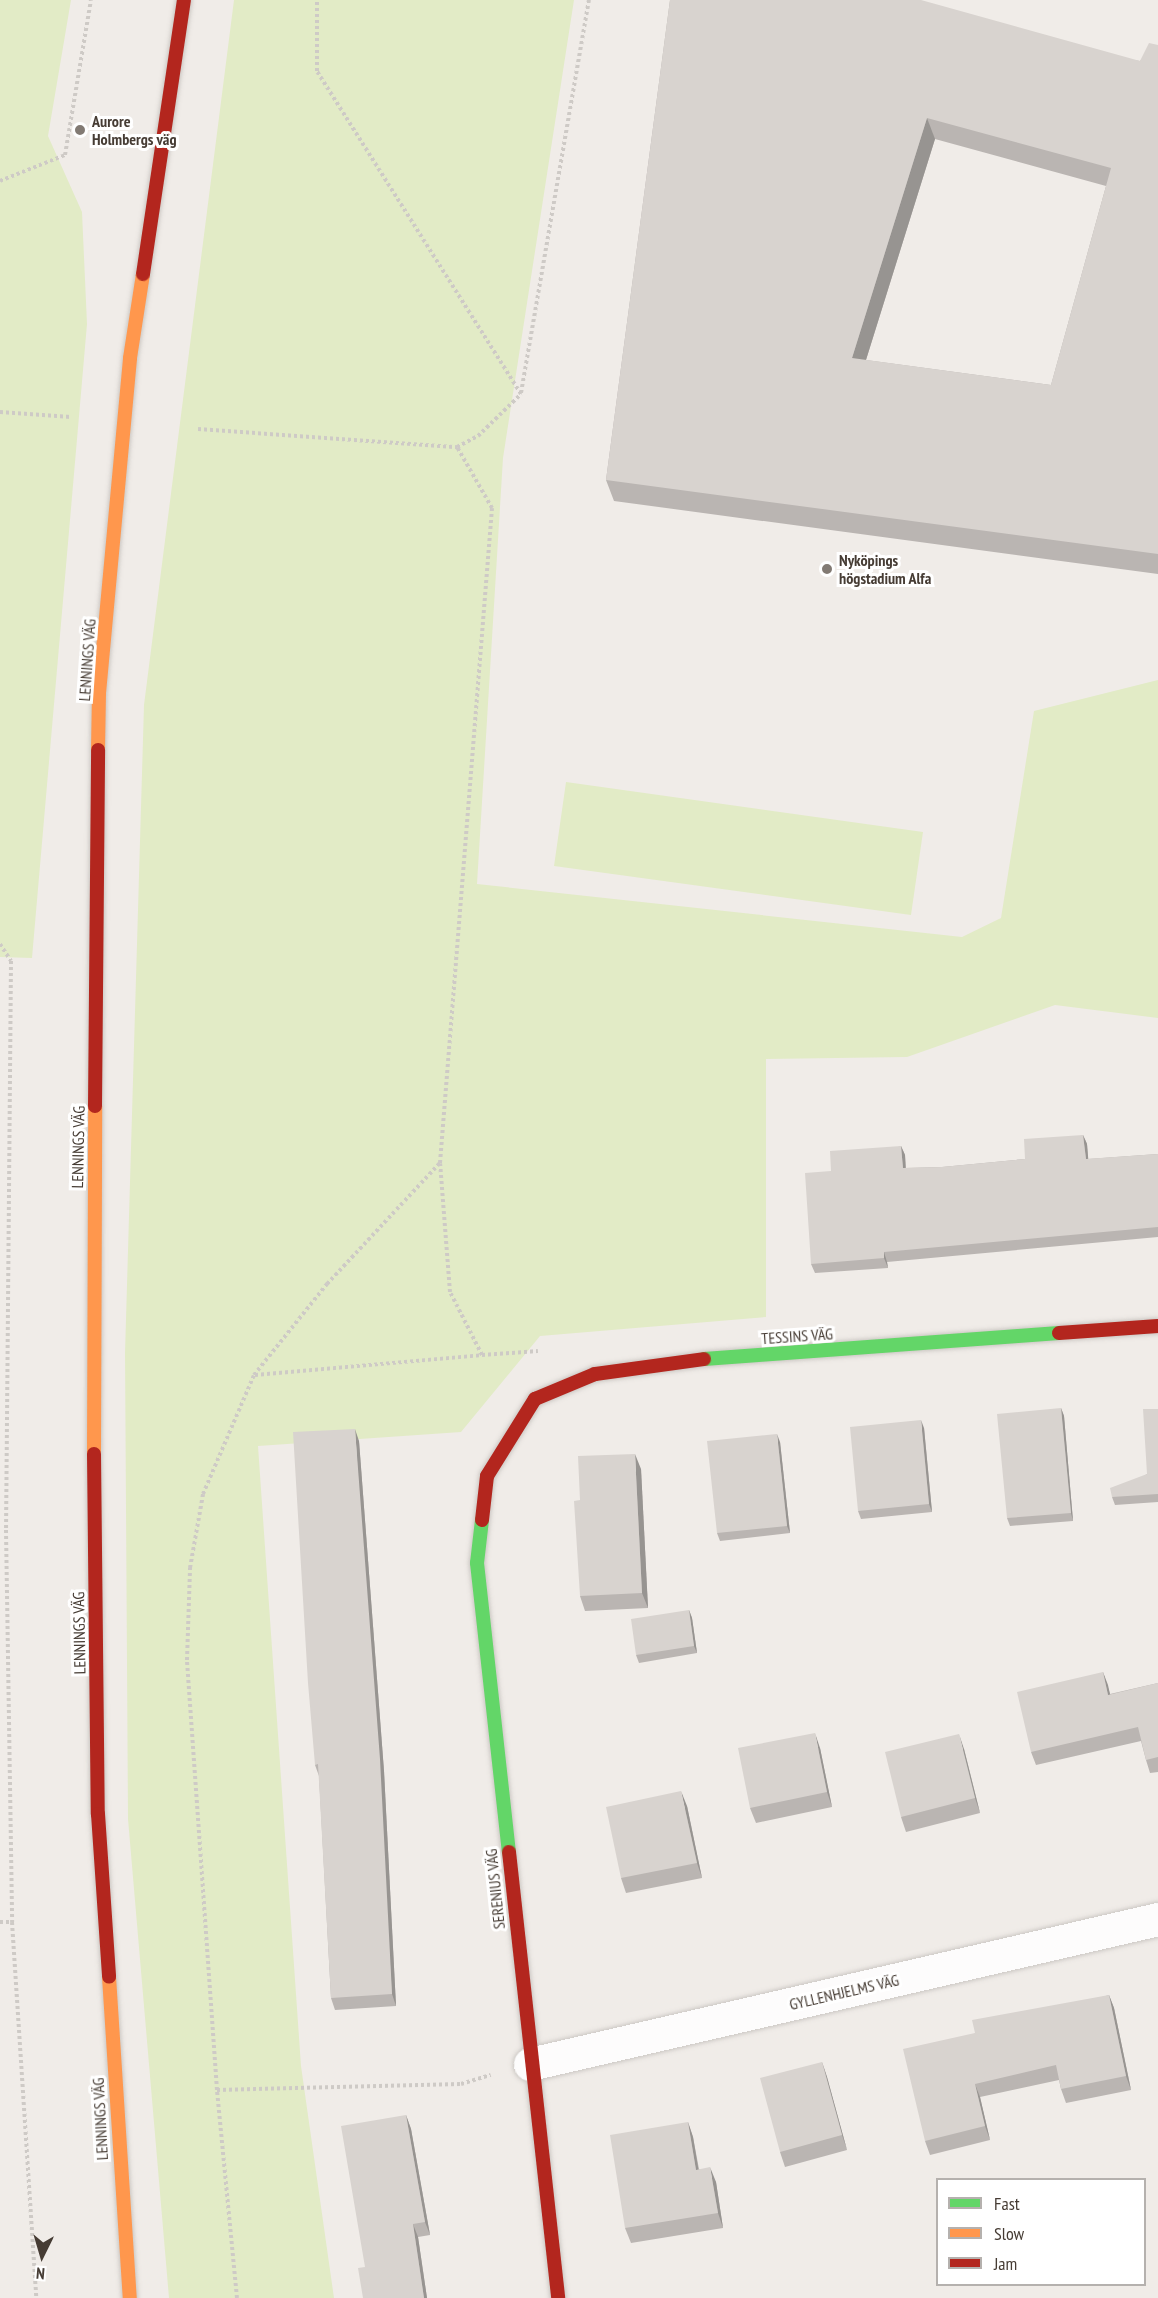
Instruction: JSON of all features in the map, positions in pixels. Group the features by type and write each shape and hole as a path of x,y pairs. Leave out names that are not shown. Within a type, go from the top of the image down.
{"main road":[{"name":"LENNINGS VÄG","path":"130,2298 98,1814 93,1357 99,693 130,358 184,0"},
{"name":"TESSINS VÄG","path":"487,1476 535,1399 595,1374 678,1361 1158,1326"},
{"name":"SERENIUS VÄG","path":"487,1476 477,1563 530,2064 558,2298"}],"street":[{"name":"GYLLENHJELMS VÄG","path":"530,2064 1158,1919"}],"path":[{"path":"0,181 65,155 91,0"},
{"path":"317,0 317,71 521,394"},
{"path":"198,429 457,447 478,436 521,394 589,0"},
{"path":"0,412 71,417"},
{"path":"254,1375 482,1355 450,1292 440,1163 492,508 457,447"},
{"path":"0,944 11,961 6,1530 12,1922 36,2298"},
{"path":"237,2298 217,2090 187,1660 190,1568 203,1494 254,1375 327,1284 440,1163"},
{"path":"0,1922 12,1922"},
{"path":"217,2090 461,2084 530,2064"}],"green space":[{"path":"0,0 71,0 48,136 82,212 87,324 32,958 0,957"},
{"path":"234,0 574,0 503,458 477,884 962,937 1001,918 1034,711 1158,680 1158,1018 1055,1005 907,1057 766,1059 766,1317 540,1336 461,1432 258,1446 301,2066 334,2298 169,2298 128,1819 125,1353 144,705"},
{"path":"566,782 923,832 911,915 554,866"}],"building":[{"path":"670,0 921,0 1140,61 1149,43 1158,45 1158,554 606,480","holes":["927,118 1111,168 1051,385 852,358"]},
{"path":"1083,1135 1086,1159 1158,1154 1158,1227 884,1252 884,1258 811,1264 805,1173 831,1171 830,1151 901,1146 903,1168 942,1167 1025,1159 1024,1139"},
{"path":"1061,1408 1071,1513 1007,1518 997,1414"},
{"path":"1143,1409 1158,1409 1158,1494 1112,1497 1110,1488 1147,1474"},
{"path":"921,1420 929,1504 858,1511 850,1427"},
{"path":"355,1429 380,1759 392,1994 331,1998 318,1764 315,1765 308,1683 293,1432"},
{"path":"777,1434 787,1526 717,1533 707,1441"},
{"path":"635,1454 642,1593 580,1596 574,1501 580,1500 578,1456"},
{"path":"689,1610 694,1646 636,1655 631,1619"},
{"path":"1103,1672 1108,1695 1158,1683 1158,1757 1146,1760 1138,1727 1031,1752 1017,1692"},
{"path":"815,1733 827,1792 750,1808 738,1748"},
{"path":"959,1734 975,1798 901,1817 885,1752"},
{"path":"681,1791 697,1863 621,1878 606,1807"},
{"path":"1109,1995 1126,2076 1061,2089 1056,2065 975,2084 985,2126 925,2141 903,2049 975,2033 972,2020"},
{"path":"822,2062 842,2135 780,2152 760,2078"},
{"path":"406,2115 425,2222 413,2224 424,2298 363,2298 358,2268 365,2267 341,2126"},
{"path":"688,2122 696,2170 710,2167 718,2213 625,2228 610,2135"}],"traffic: fast":[{"path":"704,1359 1059,1333"},
{"path":"482,1520 477,1563 509,1852"}],"traffic: slow":[{"path":"98,750 99,693 130,358 143,274"},
{"path":"94,1454 95,1106"},
{"path":"109,1977 130,2298"}],"traffic: jam":[{"path":"143,274 184,0"},
{"path":"95,1106 98,750"},
{"path":"1059,1333 1158,1326"},
{"path":"482,1520 487,1476 535,1399 595,1374 704,1359"},
{"path":"94,1454 98,1814 109,1977"},
{"path":"509,1852 558,2298"}],"place":[{"name":"Aurore Holmbergs väg","path":"80,130"},
{"name":"Nyköpings högstadium Alfa","path":"827,569"}]}
